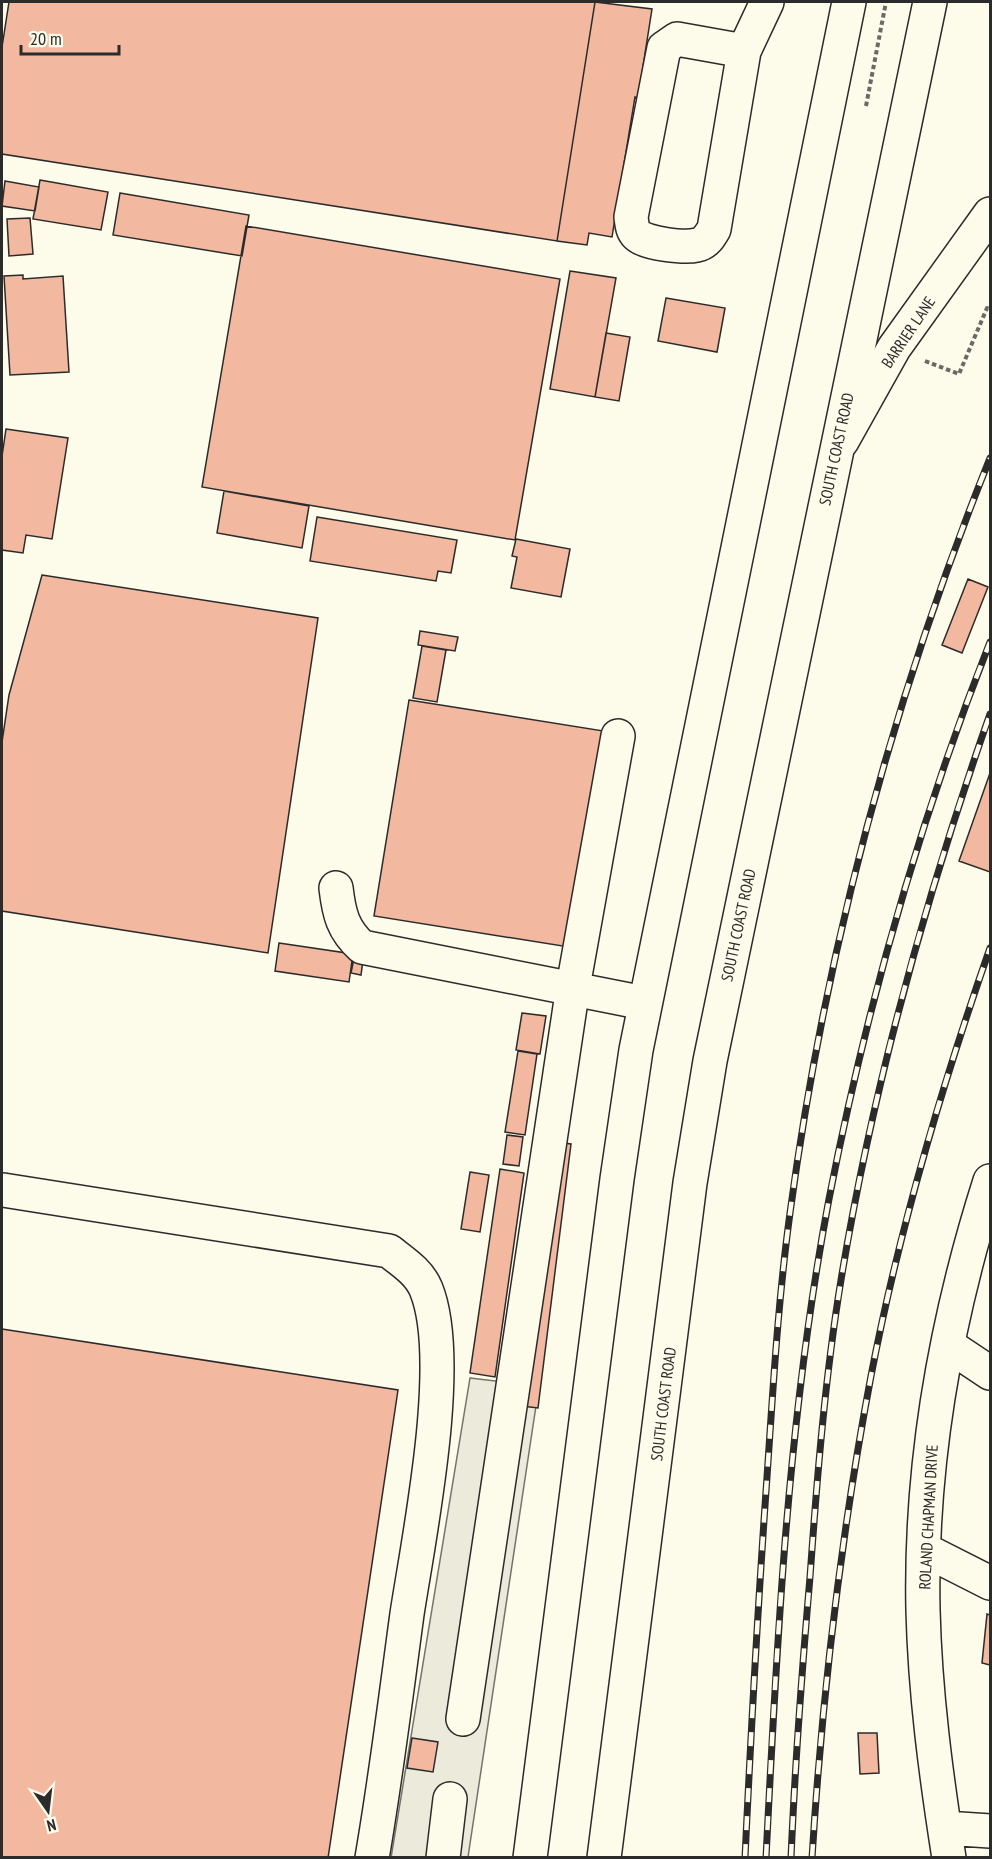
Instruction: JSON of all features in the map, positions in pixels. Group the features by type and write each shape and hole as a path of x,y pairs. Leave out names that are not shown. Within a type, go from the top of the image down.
{"main road":[{"path":"744,51 677,39 664,48 631,217 632,228 637,235 646,240 698,245 707,240 714,229 744,51 767,2"},
{"path":"530,1857 617,1179 644,1003 849,2"},
{"name":"SOUTH COAST ROAD","path":"604,1857 690,1183 710,1061 930,2"},
{"name":"BARRIER LANE","path":"834,456 894,348 990,214"},
{"path":"463,1719 573,987 618,736"},
{"path":"336,888 339,914 348,934 362,947 573,987 644,1003"},
{"name":"ROLAND CHAPMAN DRIVE","path":"947,1843 935,1766 927,1691 923,1609 933,1426 948,1345 978,1265 990,1181"},
{"path":"3,1190 389,1251 412,1268 426,1289 436,1343 436,1383 429,1460 372,1857"},
{"path":"948,1345 990,1373"},
{"path":"925,1550 990,1583"},
{"path":"443,1857 450,1799"},
{"path":"947,1843 990,1831"}],"path":[{"path":"866,106 886,2"},
{"path":"894,348 959,374 987,308 990,310"}],"shaded area":[{"path":"470,1378 539,1386 468,1857 391,1858"}],"building":[{"path":"9,2 595,2 557,241 2,154 2,47"},
{"path":"595,2 652,9 612,237 589,233 587,245 557,241"},
{"path":"40,180 108,192 101,230 33,219"},
{"path":"5,181 39,187 35,211 2,206"},
{"path":"120,193 249,215 242,256 113,235"},
{"path":"30,218 33,254 9,256 7,219"},
{"path":"246,226 560,279 515,540 202,487"},
{"path":"570,271 616,278 595,397 550,389"},
{"path":"23,275 23,279 63,276 69,372 10,375 4,276"},
{"path":"666,298 725,308 717,352 658,341"},
{"path":"606,333 630,337 619,401 595,397"},
{"path":"6,429 68,438 52,539 26,535 23,553 2,550 2,456"},
{"path":"224,491 309,506 302,548 217,533"},
{"path":"317,517 457,540 451,573 438,571 436,581 310,561"},
{"path":"516,539 570,549 561,597 511,588 517,557 512,556"},
{"path":"42,575 318,618 268,953 2,911 2,742 9,695"},
{"path":"968,579 988,587 962,653 942,645"},
{"path":"420,631 458,637 455,651 418,645"},
{"path":"422,646 446,650 437,702 413,698"},
{"path":"409,700 610,732 575,948 374,916"},
{"path":"990,773 990,872 959,861"},
{"path":"279,943 353,954 349,982 275,971"},
{"path":"354,958 363,960 361,975 351,973"},
{"path":"522,1013 546,1016 540,1054 516,1050"},
{"path":"518,1051 537,1054 525,1135 505,1132"},
{"path":"507,1135 523,1137 519,1166 503,1164"},
{"path":"548,1141 571,1144 538,1408 513,1405"},
{"path":"500,1169 524,1173 495,1377 470,1373"},
{"path":"470,1172 489,1175 480,1232 461,1229"},
{"path":"2,1329 398,1390 328,1858 2,1858"},
{"path":"987,1614 990,1615 990,1665 982,1663"},
{"path":"858,1733 877,1733 879,1773 860,1774"},
{"path":"412,1738 438,1742 433,1772 407,1768"}],"railway":[{"path":"745,1858 776,1345 790,1213 805,1116 822,1020 866,829 922,642 990,458"},
{"path":"766,1858 786,1527 803,1362 829,1199 860,1057 897,917 940,778 990,642"},
{"path":"791,1858 799,1717 819,1465 830,1354 841,1280 869,1136 903,994 944,853 990,714"},
{"path":"812,1858 821,1737 834,1616 871,1376 908,1213 938,1106 990,948"}]}
